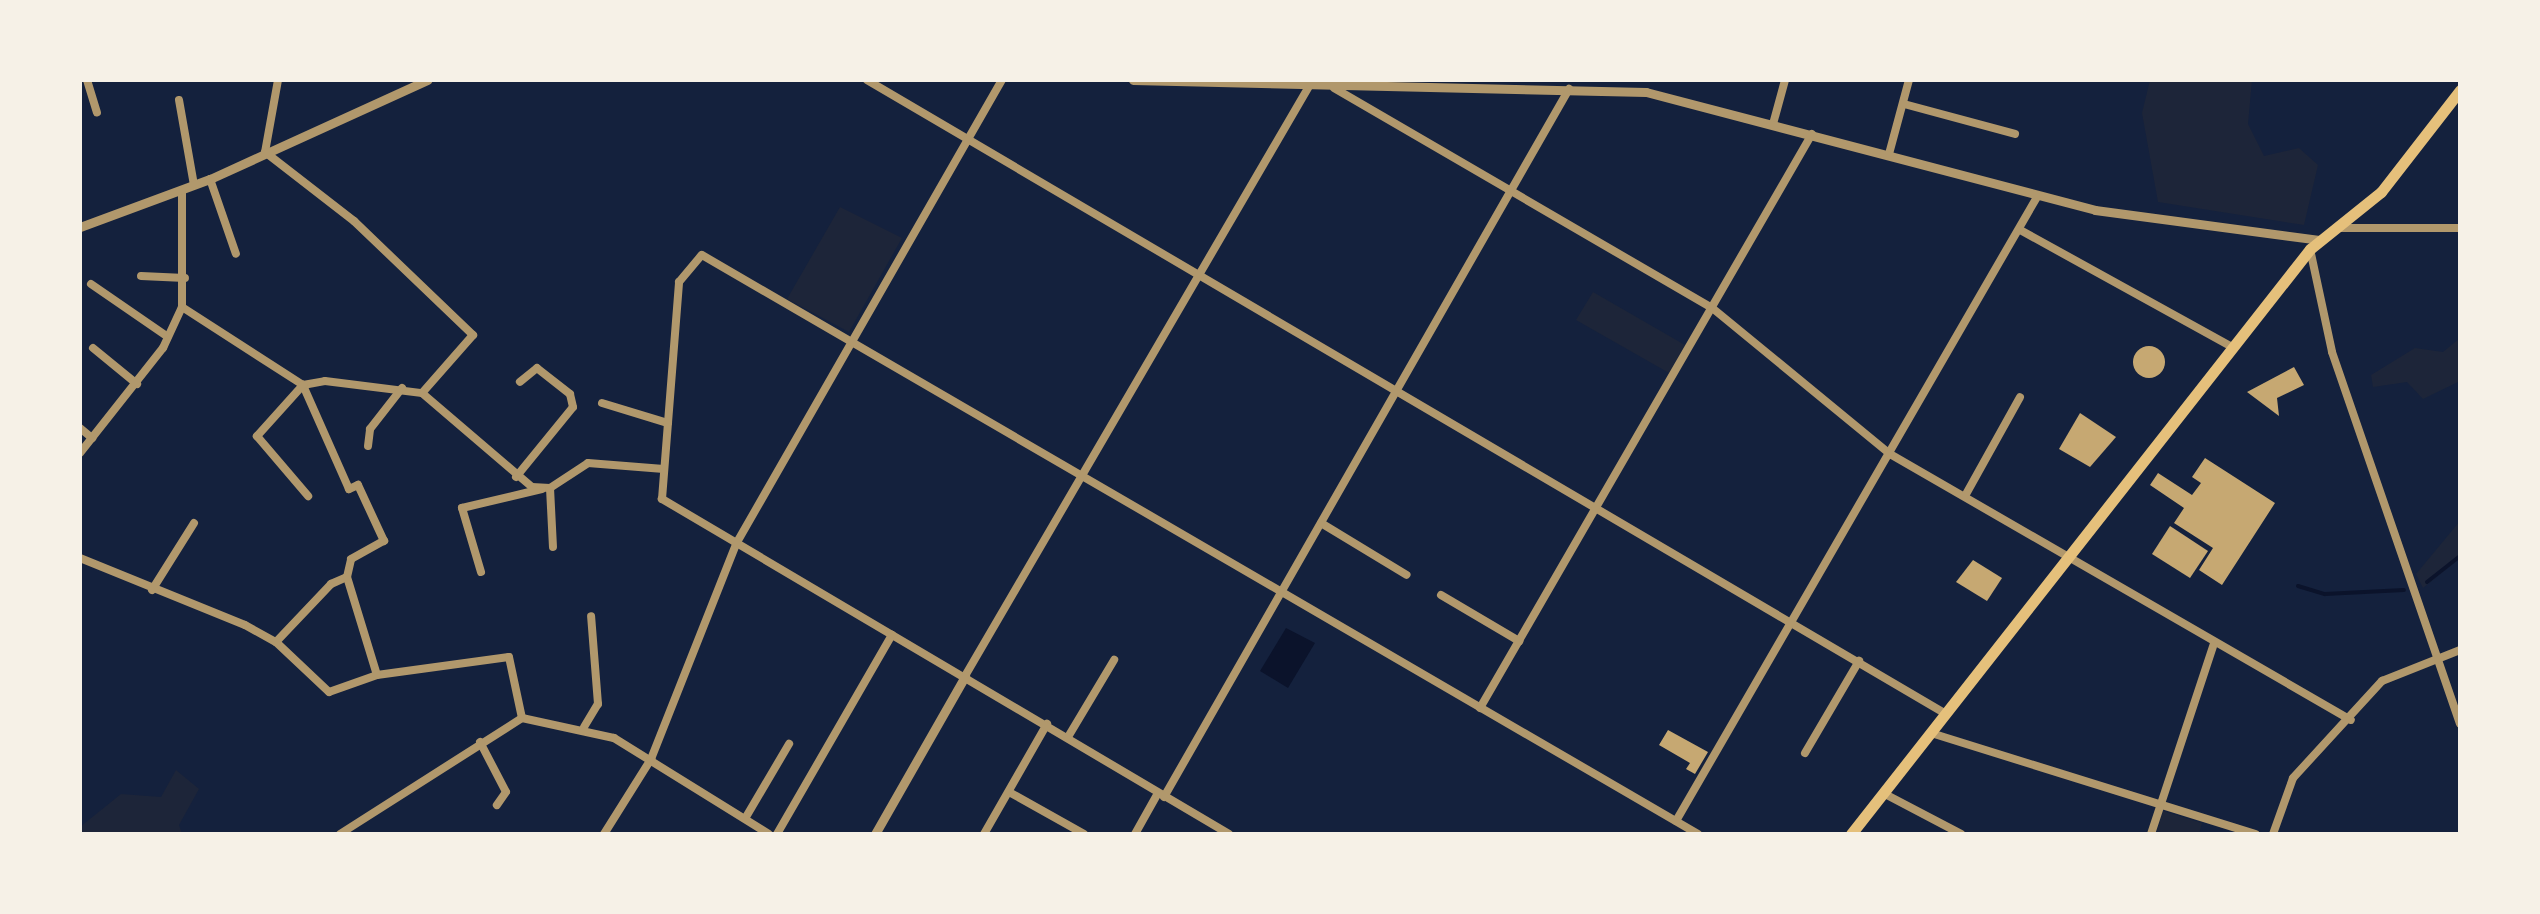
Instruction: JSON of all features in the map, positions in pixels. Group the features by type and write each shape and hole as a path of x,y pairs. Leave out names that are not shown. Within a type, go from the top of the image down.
{"main road":[{"path":"1852,834 2314,244 2381,192 2460,90"}],"street":[{"path":"87,80 97,112"},
{"path":"265,152 278,80"},
{"path":"80,227 194,185 427,80"},
{"path":"867,80 968,143 1946,714"},
{"path":"604,834 650,759 736,544 1002,80"},
{"path":"1134,80 1308,88 1367,84 1598,84 1646,92 1812,134 2038,197 2314,244 2332,352 2460,724"},
{"path":"1773,124 1785,80"},
{"path":"1889,154 1909,80"},
{"path":"1332,85 1711,307 1890,454 2351,720"},
{"path":"1135,834 1282,591 1570,87"},
{"path":"875,834 1308,88"},
{"path":"179,100 194,185"},
{"path":"1904,104 2015,134"},
{"path":"1480,708 1812,134"},
{"path":"265,152 354,221 472,335 422,394"},
{"path":"210,178 236,254"},
{"path":"80,453 136,384 168,338 182,307 186,278 182,190"},
{"path":"1676,821 2022,231 2038,197"},
{"path":"2338,228 2460,228"},
{"path":"2022,231 2232,347"},
{"path":"1229,834 662,499 679,282 702,255 1698,834"},
{"path":"141,276 186,278"},
{"path":"91,284 168,338"},
{"path":"182,307 303,385 349,488 358,485 384,541 351,560 347,577 377,675"},
{"path":"93,348 136,384"},
{"path":"516,477 572,407 570,394 537,368 520,382"},
{"path":"308,496 257,436 303,385 326,381 402,388 422,394 516,477 546,488"},
{"path":"368,446 370,429 402,388"},
{"path":"1965,496 2020,397"},
{"path":"602,403 668,423"},
{"path":"80,428 92,438"},
{"path":"481,572 462,508 546,488 588,463 664,469"},
{"path":"546,488 554,546"},
{"path":"152,590 194,523"},
{"path":"1321,523 1407,575"},
{"path":"80,558 276,642 329,692 377,675 510,657 522,718"},
{"path":"276,642 330,584 347,577"},
{"path":"1440,595 1519,641"},
{"path":"584,727 598,704 592,616"},
{"path":"777,834 892,635"},
{"path":"2150,834 2214,644"},
{"path":"2273,834 2293,778 2351,720 2382,680 2435,656 2460,650"},
{"path":"1068,737 1114,660"},
{"path":"1804,752 1858,660"},
{"path":"340,834 522,718 584,727 650,759 768,834"},
{"path":"984,834 1046,724"},
{"path":"1931,733 2256,834"},
{"path":"480,742 506,792 497,805"},
{"path":"746,817 789,744"},
{"path":"1009,792 1084,834"},
{"path":"1883,793 1960,834"}],"shaded area":[{"path":"2150,80 2252,80 2248,124 2264,156 2299,148 2318,165 2304,225 2158,202 2142,113"},
{"path":"840,207 902,238 849,332 787,299"},
{"path":"1593,292 1685,345 1669,373 1576,320"},
{"path":"2460,338 2460,381 2423,399 2407,382 2373,387 2371,375 2415,348 2443,352"},
{"path":"2460,521 2460,558 2423,588 2416,574"},
{"path":"1286,628 1315,643 1288,688 1260,671"},
{"path":"176,770 199,789 179,825 182,834 80,834 80,827 121,794 161,797"},
{"path":"2163,811 2202,823 2199,834 2156,834"}],"building":[{"path":"2149,346 2160,351 2165,362 2160,373 2149,378 2138,373 2133,362 2138,351"},
{"path":"2294,367 2304,385 2277,398 2279,416 2247,392"},
{"path":"2080,413 2116,437 2090,467 2059,449"},
{"path":"2205,458 2275,503 2222,585 2199,570 2213,548 2174,523 2184,508 2150,485 2158,473 2192,495 2201,483 2192,477"},
{"path":"2170,526 2208,551 2190,578 2152,554"},
{"path":"1973,560 2002,578 1987,601 1956,582"},
{"path":"1668,730 1708,752 1695,774 1686,769 1690,763 1659,745"}],"waterway":[{"path":"2427,582 2460,556"},
{"path":"2298,586 2325,594 2404,590"}]}
